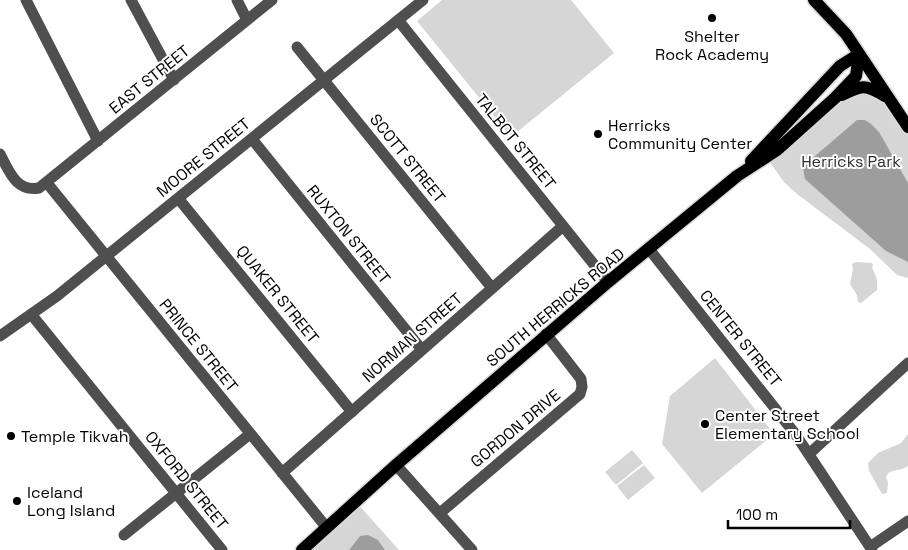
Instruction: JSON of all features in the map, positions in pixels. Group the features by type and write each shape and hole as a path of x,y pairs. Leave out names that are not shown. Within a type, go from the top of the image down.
{"main road":[{"path":"814,0 838,24 908,127"},
{"name":"SOUTH HERRICKS ROAD","path":"302,550 546,334 737,176 777,150 835,98 856,76 859,54"},
{"name":"SOUTH HERRICKS ROAD","path":"737,176 840,66 859,54"},
{"path":"835,98 858,87 867,86 889,99"}],"street":[{"path":"26,0 98,141"},
{"path":"131,0 174,80"},
{"path":"237,0 247,20"},
{"name":"EAST STREET","path":"47,183 272,0"},
{"name":"MOORE STREET","path":"0,336 106,256 423,0"},
{"name":"TALBOT STREET","path":"398,20 608,282"},
{"name":"SCOTT STREET","path":"298,48 492,288"},
{"name":"RUXTON STREET","path":"252,139 422,350"},
{"path":"0,154 10,173 20,186 35,189 47,183"},
{"name":"PRINCE STREET","path":"47,183 327,528"},
{"name":"QUAKER STREET","path":"178,198 352,412"},
{"name":"NORMAN STREET","path":"282,473 563,226"},
{"name":"CENTER STREET","path":"648,249 774,405 871,548"},
{"name":"OXFORD STREET","path":"31,314 222,550"},
{"name":"GORDON DRIVE","path":"440,513 580,394 582,387 581,379 546,334"},
{"path":"808,454 908,363"},
{"path":"124,535 250,434"},
{"path":"396,465 472,550"},
{"path":"871,548 908,521"}],"green space":[{"path":"442,0 571,0 614,53 511,137 417,21"},
{"name":"Herricks Park","path":"875,90 908,126 908,278 897,275 870,249 797,194 784,182 766,157 835,98"},
{"path":"856,262 872,263 877,279 877,290 861,303 858,302 857,295 850,284 852,264"},
{"path":"715,358 774,434 702,493 662,444 670,396"},
{"path":"908,434 908,466 887,474 887,493 882,494 869,471 868,463 878,453 901,443"},
{"path":"632,450 643,463 616,485 605,472"},
{"path":"644,465 655,478 628,500 617,486"},
{"path":"356,502 399,550 385,550 378,540 360,536 349,550 302,550"}],"shaded area":[{"path":"857,120 865,120 879,132 908,183 908,262 886,251 805,179 803,168 808,162"},
{"path":"368,535 378,540 385,550 349,550 360,536"}],"place":[{"name":"Shelter Rock Academy","path":"712,18"},
{"name":"Herricks Community Center","path":"598,134"},
{"name":"Center Street Elementary School","path":"705,424"},
{"name":"Temple Tikvah","path":"11,436"},
{"name":"Iceland Long Island","path":"17,501"}]}
